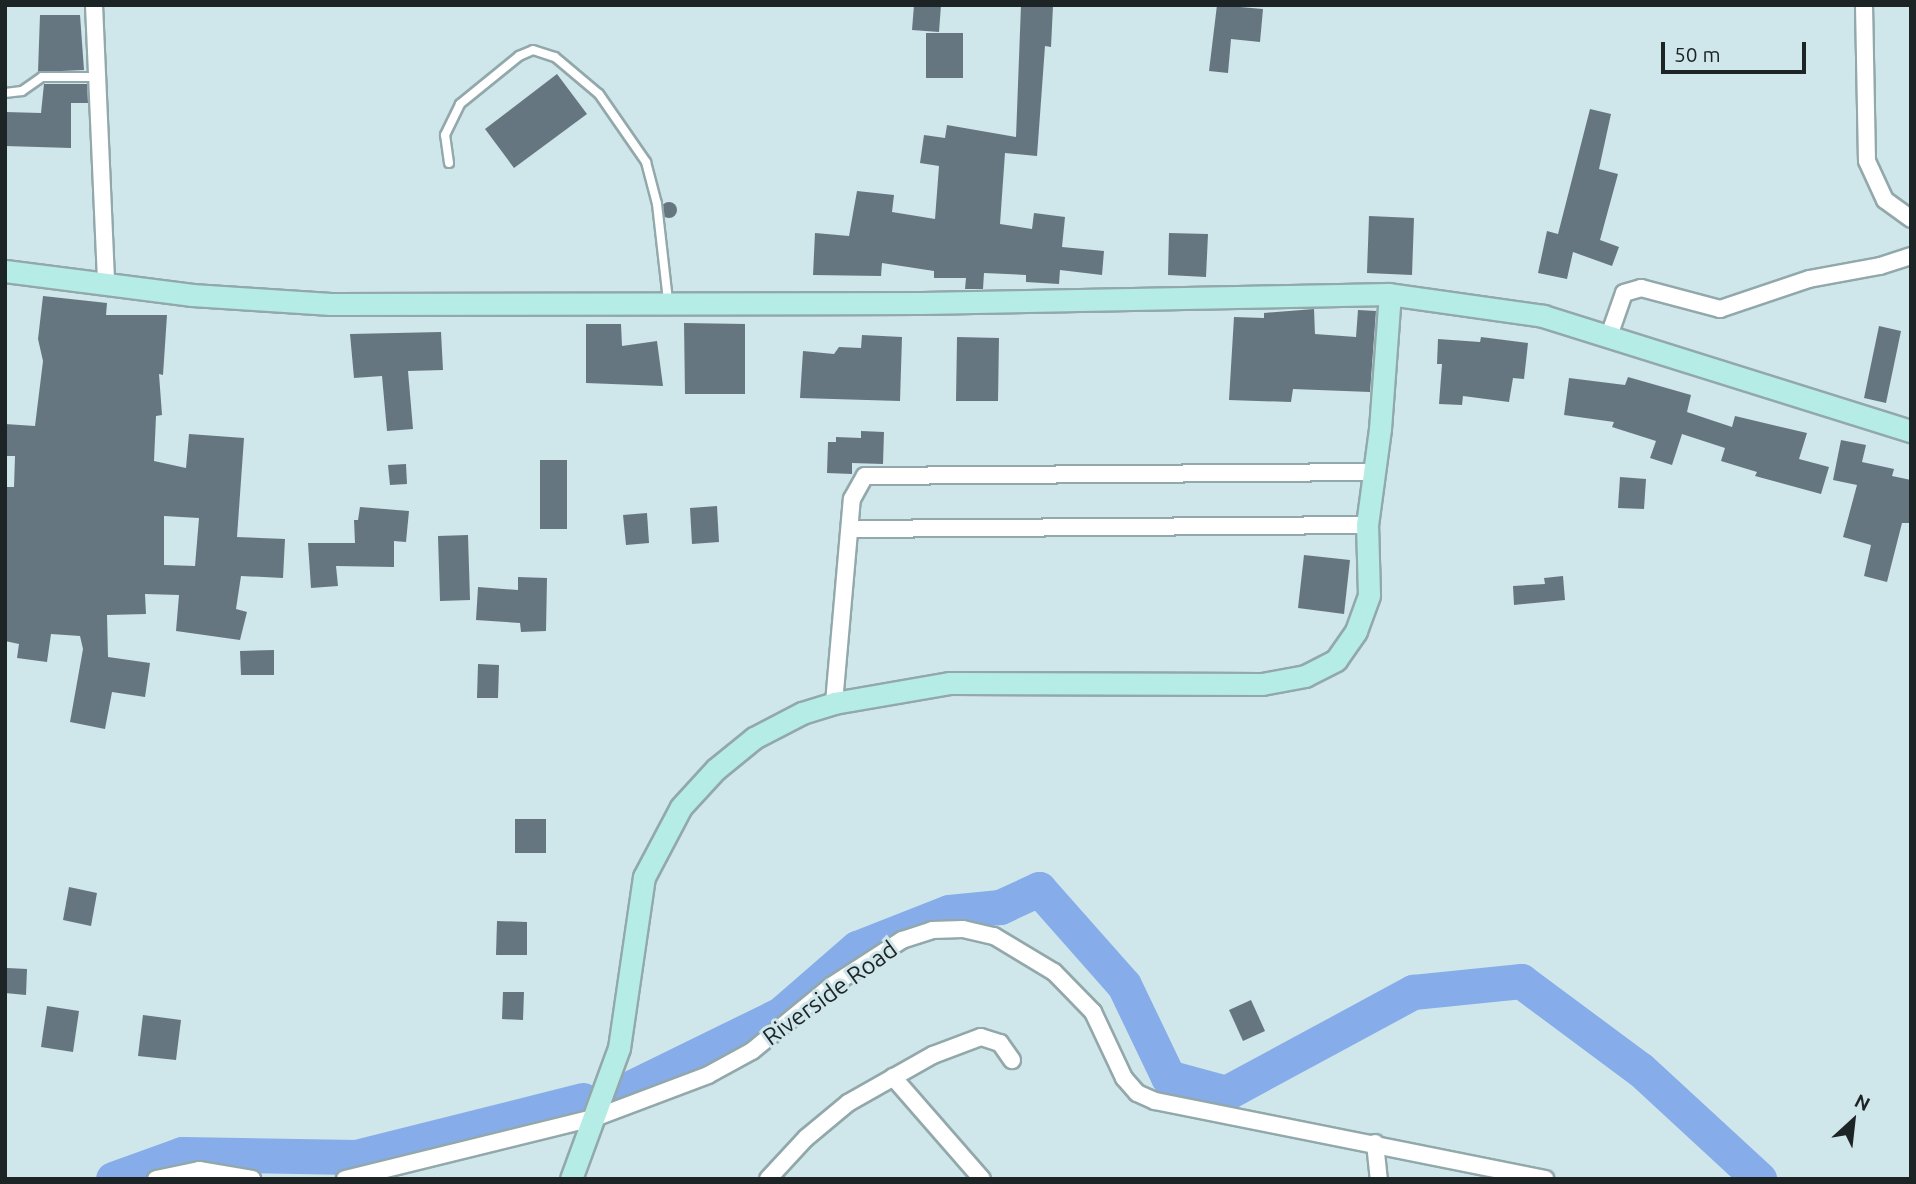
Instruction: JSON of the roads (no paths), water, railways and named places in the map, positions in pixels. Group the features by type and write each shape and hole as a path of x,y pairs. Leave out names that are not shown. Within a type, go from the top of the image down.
{"main road":[{"path":"5,271 192,295 331,304 669,304 1390,294 1490,305 1610,333 1911,431"},
{"path":"571,1179 597,1117 619,1048 636,908 644,877 668,827 702,783 754,738 802,713 834,703 950,684 1262,684 1305,676 1336,660 1364,614 1369,595 1367,525 1372,472 1380,429 1390,294"}],"street":[{"path":"94,5 106,284"},
{"path":"1864,5 1867,161 1885,200 1911,219"},
{"path":"1610,333 1624,293 1641,288 1720,309 1809,279 1880,266 1911,256"},
{"path":"834,703 852,499 865,476 1372,472"},
{"path":"850,529 1367,525"},
{"name":"Riverside Road","path":"345,1179 597,1117 708,1075 741,1057 831,986 902,940 932,930 962,929 994,936 1054,972 1093,1012 1118,1066 1137,1093 1155,1101 1545,1179"},
{"path":"779,1175 848,1103 892,1077 972,1038 993,1039 1012,1060"},
{"path":"892,1077 982,1179"},
{"path":"1375,1143 1380,1179"},
{"path":"156,1179 199,1170 252,1179"}],"lane":[{"path":"449,163 445,135 460,104 519,56 533,50 555,57 599,94 646,162 657,204 669,304"},
{"path":"5,93 22,90 42,77 98,77"}],"waterway":[{"path":"628,1089 781,1014 857,948 949,912 1000,907 1039,889 1124,985 1168,1077 1226,1093 1413,992 1521,981 1641,1070 1759,1179"},
{"path":"113,1179 182,1154 356,1157 583,1100"}]}
